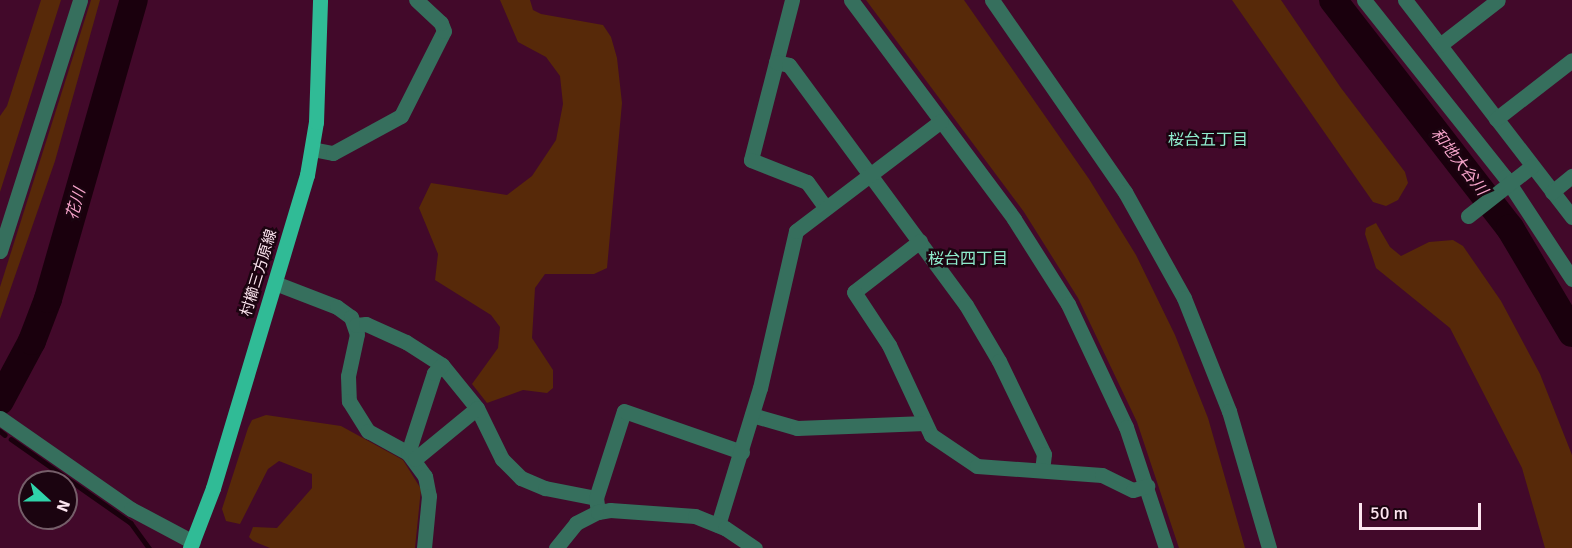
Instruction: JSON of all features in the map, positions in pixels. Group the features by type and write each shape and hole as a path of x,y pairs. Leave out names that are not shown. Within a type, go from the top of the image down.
{"main road":[{"name":"村櫛三方原線","path":"192,545 275,283 312,149 320,0"}],"street":[{"path":"0,251 80,0"},
{"path":"312,149 333,153 401,116 444,31 441,22 416,0"},
{"path":"792,0 751,160 807,182 826,208"},
{"path":"851,0 1014,219 1068,304 1113,395 1147,486 1166,548"},
{"path":"992,0 1125,192 1179,289 1226,401 1269,548"},
{"path":"1364,0 1507,185 1572,279"},
{"path":"1405,0 1572,218"},
{"path":"1440,45 1498,0"},
{"path":"1496,119 1572,60"},
{"path":"776,62 789,65 920,242 999,361 1044,454 1042,470"},
{"path":"718,525 753,415 796,231 941,122"},
{"path":"1470,215 1532,166"},
{"path":"1552,192 1572,176"},
{"path":"920,242 854,292 889,345 931,435 977,465 1102,475 1133,490 1147,486"},
{"path":"275,283 337,307 356,325 366,324 406,342 442,365 477,408 502,459 521,478 597,505 679,513 718,525 755,548"},
{"path":"356,325 347,388 353,412 368,431 411,456 429,489 424,548"},
{"path":"411,456 434,373 442,365"},
{"path":"411,456 477,408"},
{"path":"556,548 576,523 597,505 624,411 742,452"},
{"path":"753,415 797,428 925,423"},
{"path":"6,422 131,509 192,545"}],"shaded area":[{"path":"41,0 61,0 0,192 0,116 7,106"},
{"path":"91,0 100,0 55,161 0,319 0,287"},
{"path":"500,0 530,0 533,10 541,14 603,25 611,37 617,58 622,103 607,268 594,274 545,274 535,288 532,338 553,370 553,388 547,393 523,390 487,403 472,384 498,348 500,327 491,315 435,280 438,254 419,208 431,183 507,195 532,176 556,140 563,104 560,76 546,57 518,42"},
{"path":"866,0 964,0 1089,179 1136,255 1175,335 1208,418 1245,548 1179,548 1137,422 1078,298 1024,212"},
{"path":"1232,0 1281,0 1341,88 1405,172 1408,183 1398,200 1386,206 1373,202"},
{"path":"1376,223 1390,247 1401,256 1429,242 1453,240 1463,246 1501,301 1540,374 1572,455 1572,548 1545,548 1522,468 1450,328 1376,268 1365,234 1366,228"},
{"path":"266,415 341,426 403,460 421,489 415,548 270,548 253,541 249,537 253,527 277,528 312,488 312,474 279,461 268,469 240,524 226,521 222,509 248,428 252,420"}],"waterway":[{"name":"花川","path":"0,401 32,341 48,299 134,0"},
{"name":"和地大谷川","path":"1333,0 1510,228 1572,333"},
{"path":"0,431 5,435"},
{"path":"11,439 131,523 149,548"}],"district":[{"name":"桜台五丁目","path":"1208,140"},
{"name":"桜台四丁目","path":"968,259"}]}
